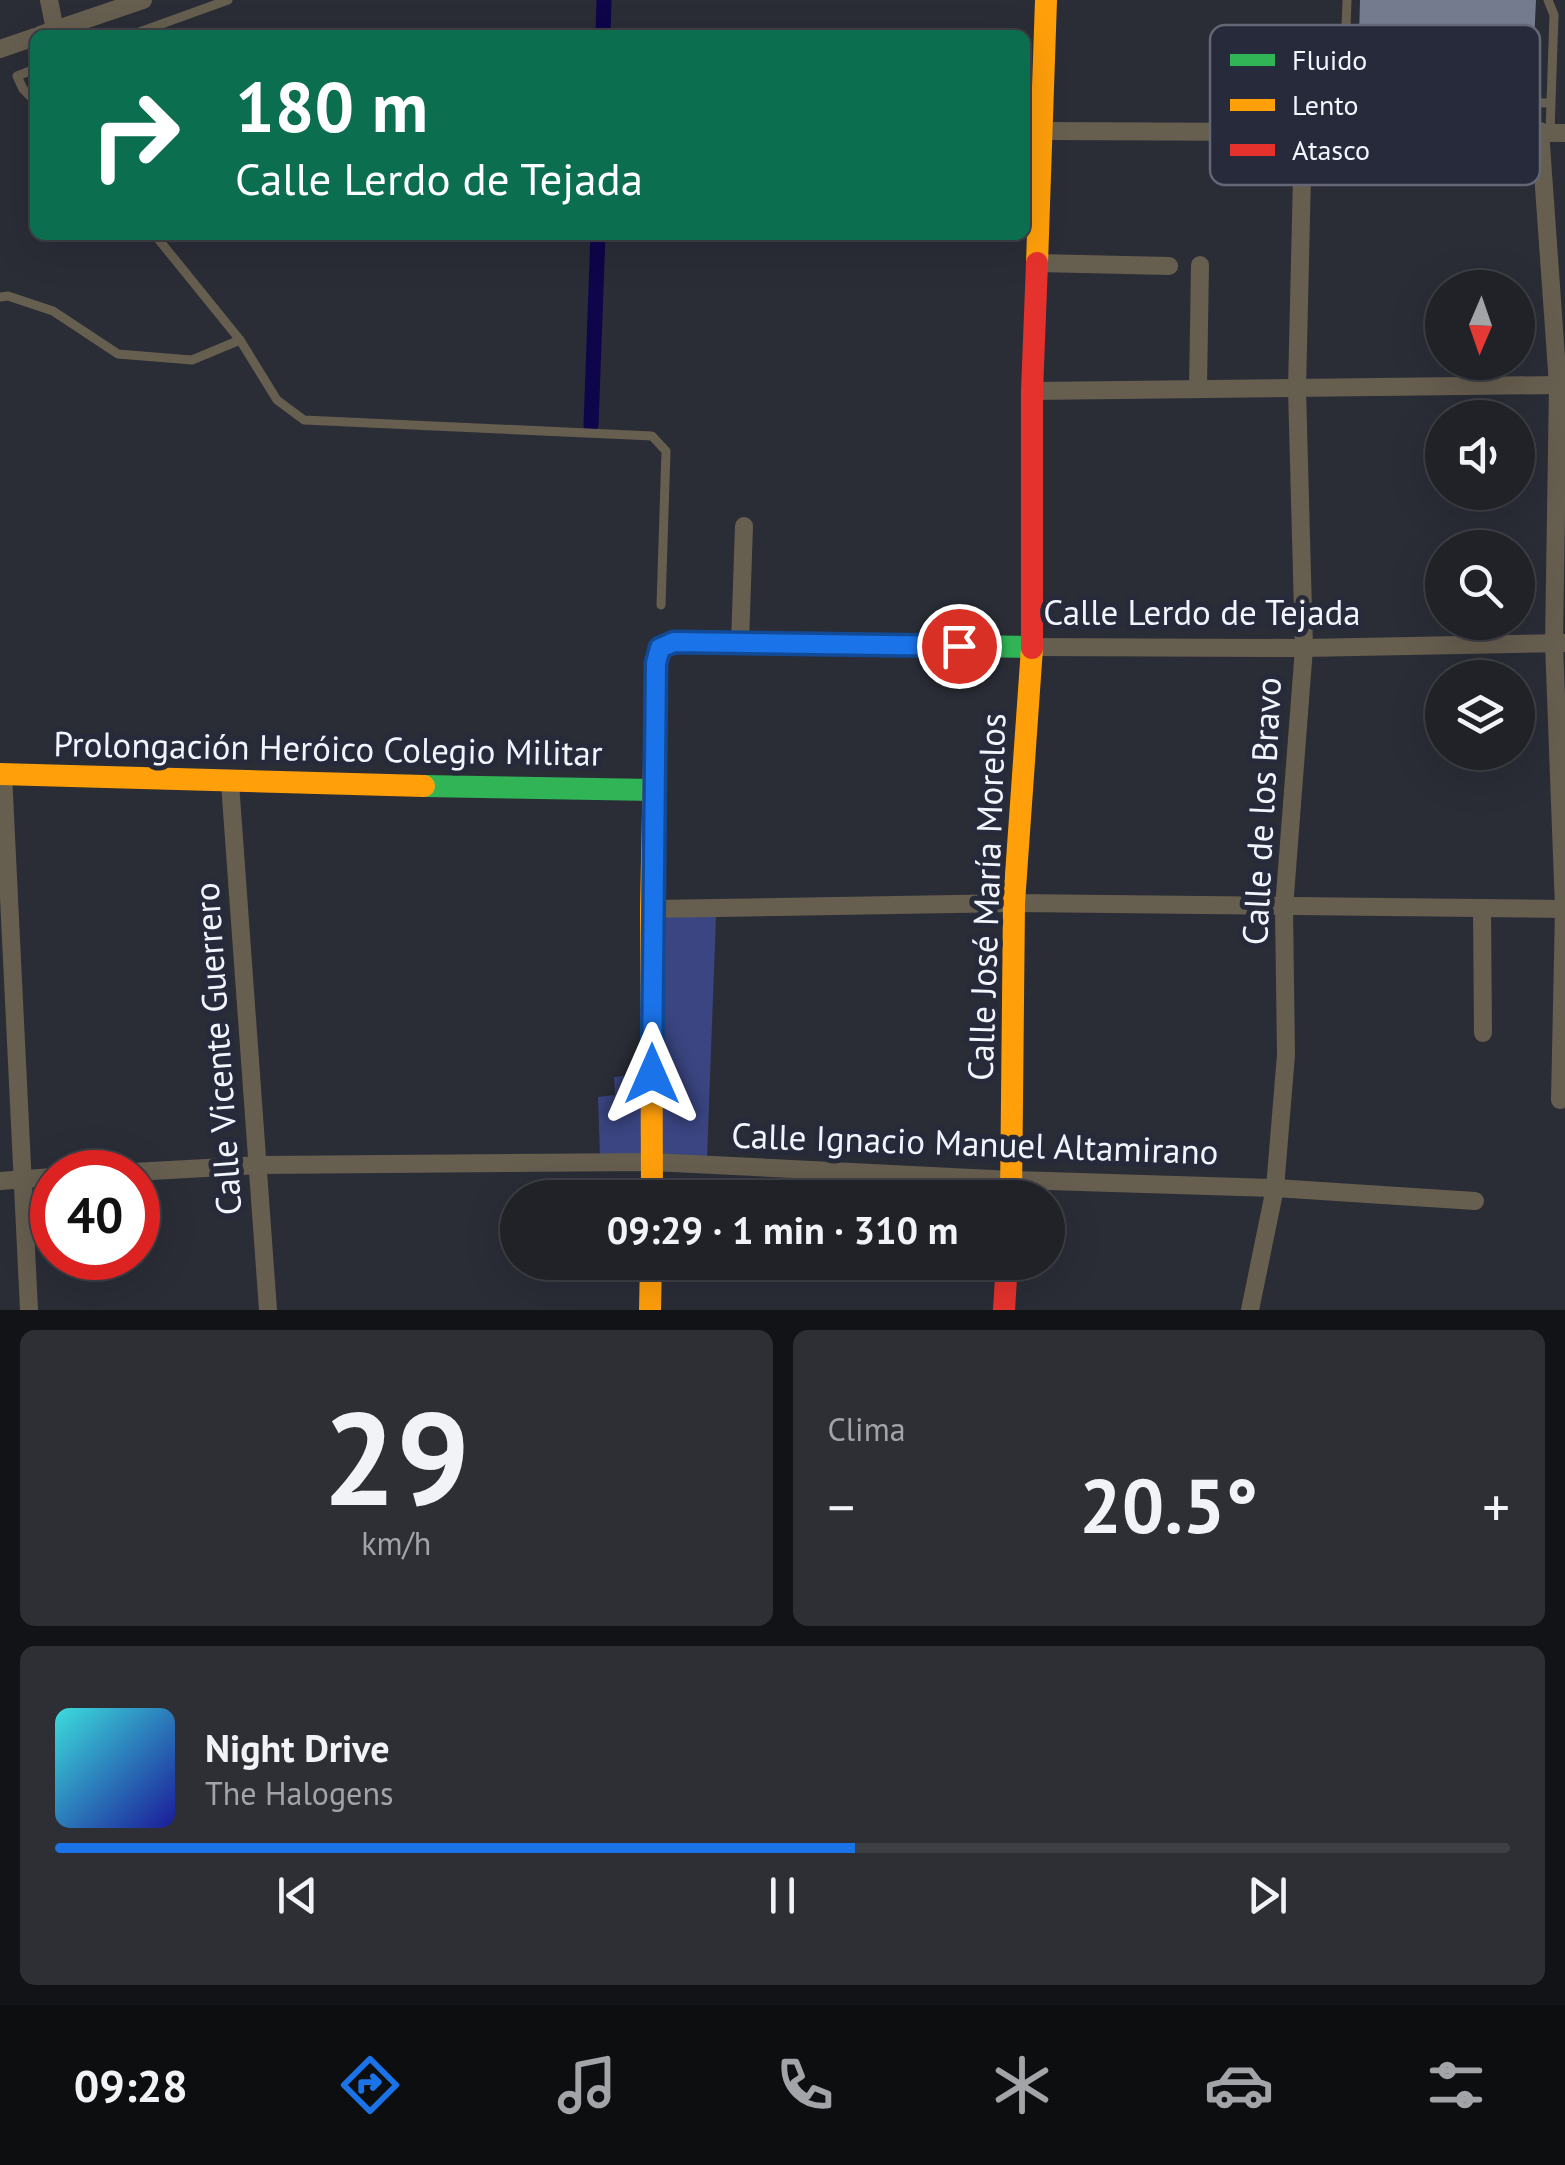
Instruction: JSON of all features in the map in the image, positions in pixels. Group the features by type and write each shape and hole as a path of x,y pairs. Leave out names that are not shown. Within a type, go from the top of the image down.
{"street":[{"path":"44,30 49,0"},
{"path":"55,30 143,0"},
{"name":"Calle José María Morelos","path":"1012,1180 1014,903 1032,647 1032,392 1038,264 1033,202 1043,131 1046,0"},
{"path":"0,49 30,39"},
{"path":"1043,131 1210,132"},
{"path":"1552,132 1564,909 1560,1100"},
{"name":"Calle de los Bravo","path":"1250,1310 1275,1188 1286,1055 1284,908 1304,648 1297,388 1301,185"},
{"path":"1038,264 1169,266"},
{"path":"1198,388 1200,265"},
{"path":"1032,392 1558,386"},
{"path":"740,643 744,526"},
{"name":"Calle Lerdo de Tejada","path":"654,790 656,663 660,648 674,642 1304,648 1560,643"},
{"path":"1,774 30,1310"},
{"name":"Prolongación Heróico Colegio Militar","path":"1,774 230,783 654,790"},
{"name":"Calle Vicente Guerrero","path":"230,783 268,1310"},
{"path":"652,1180 654,790"},
{"path":"651,909 1014,903 1564,909"},
{"path":"1482,908 1482,1034"},
{"name":"Calle Ignacio Manuel Altamirano","path":"160,1170 259,1165 653,1162 892,1180"},
{"path":"0,1181 30,1179"},
{"name":"Calle Ignacio Manuel Altamirano","path":"1065,1189 1275,1188 1475,1200"},
{"path":"650,1310 651,1280"},
{"path":"1004,1310 1006,1280"}],"lane":[{"path":"145,30 228,0"},
{"path":"1346,25 1347,0"},
{"path":"1548,0 1554,15 1549,103 1552,132"},
{"path":"30,72 18,76 22,89 30,96"},
{"path":"1540,103 1549,103"},
{"path":"159,240 240,340 277,400 304,420 652,436 666,451 661,605"},
{"path":"0,297 8,296 53,311 118,354 192,360 240,340"}],"shaded area":[{"path":"661,917 716,917 707,1158 659,1157"},
{"path":"652,1074 649,1156 600,1156 598,1097 615,1095 614,1077"}],"building":[{"path":"1360,0 1536,0 1535,25 1359,25"}],"waterway":[{"path":"603,30 604,0"},
{"path":"591,425 598,240"}],"traffic: fast":[{"path":"655,716 656,663 661,648 674,642 1032,647"},
{"path":"424,786 654,790"}],"traffic: slow":[{"path":"1037,263 1046,0"},
{"path":"1011,1180 1014,903 1032,648"},
{"path":"652,1180 655,716"},
{"path":"0,774 424,786"},
{"path":"650,1310 651,1280"}],"traffic: jam":[{"path":"1032,648 1032,391 1037,263"},
{"path":"1004,1310 1006,1280"}],"route":[{"path":"652,1074 651,909 656,663 660,648 674,642 959,646"}]}
